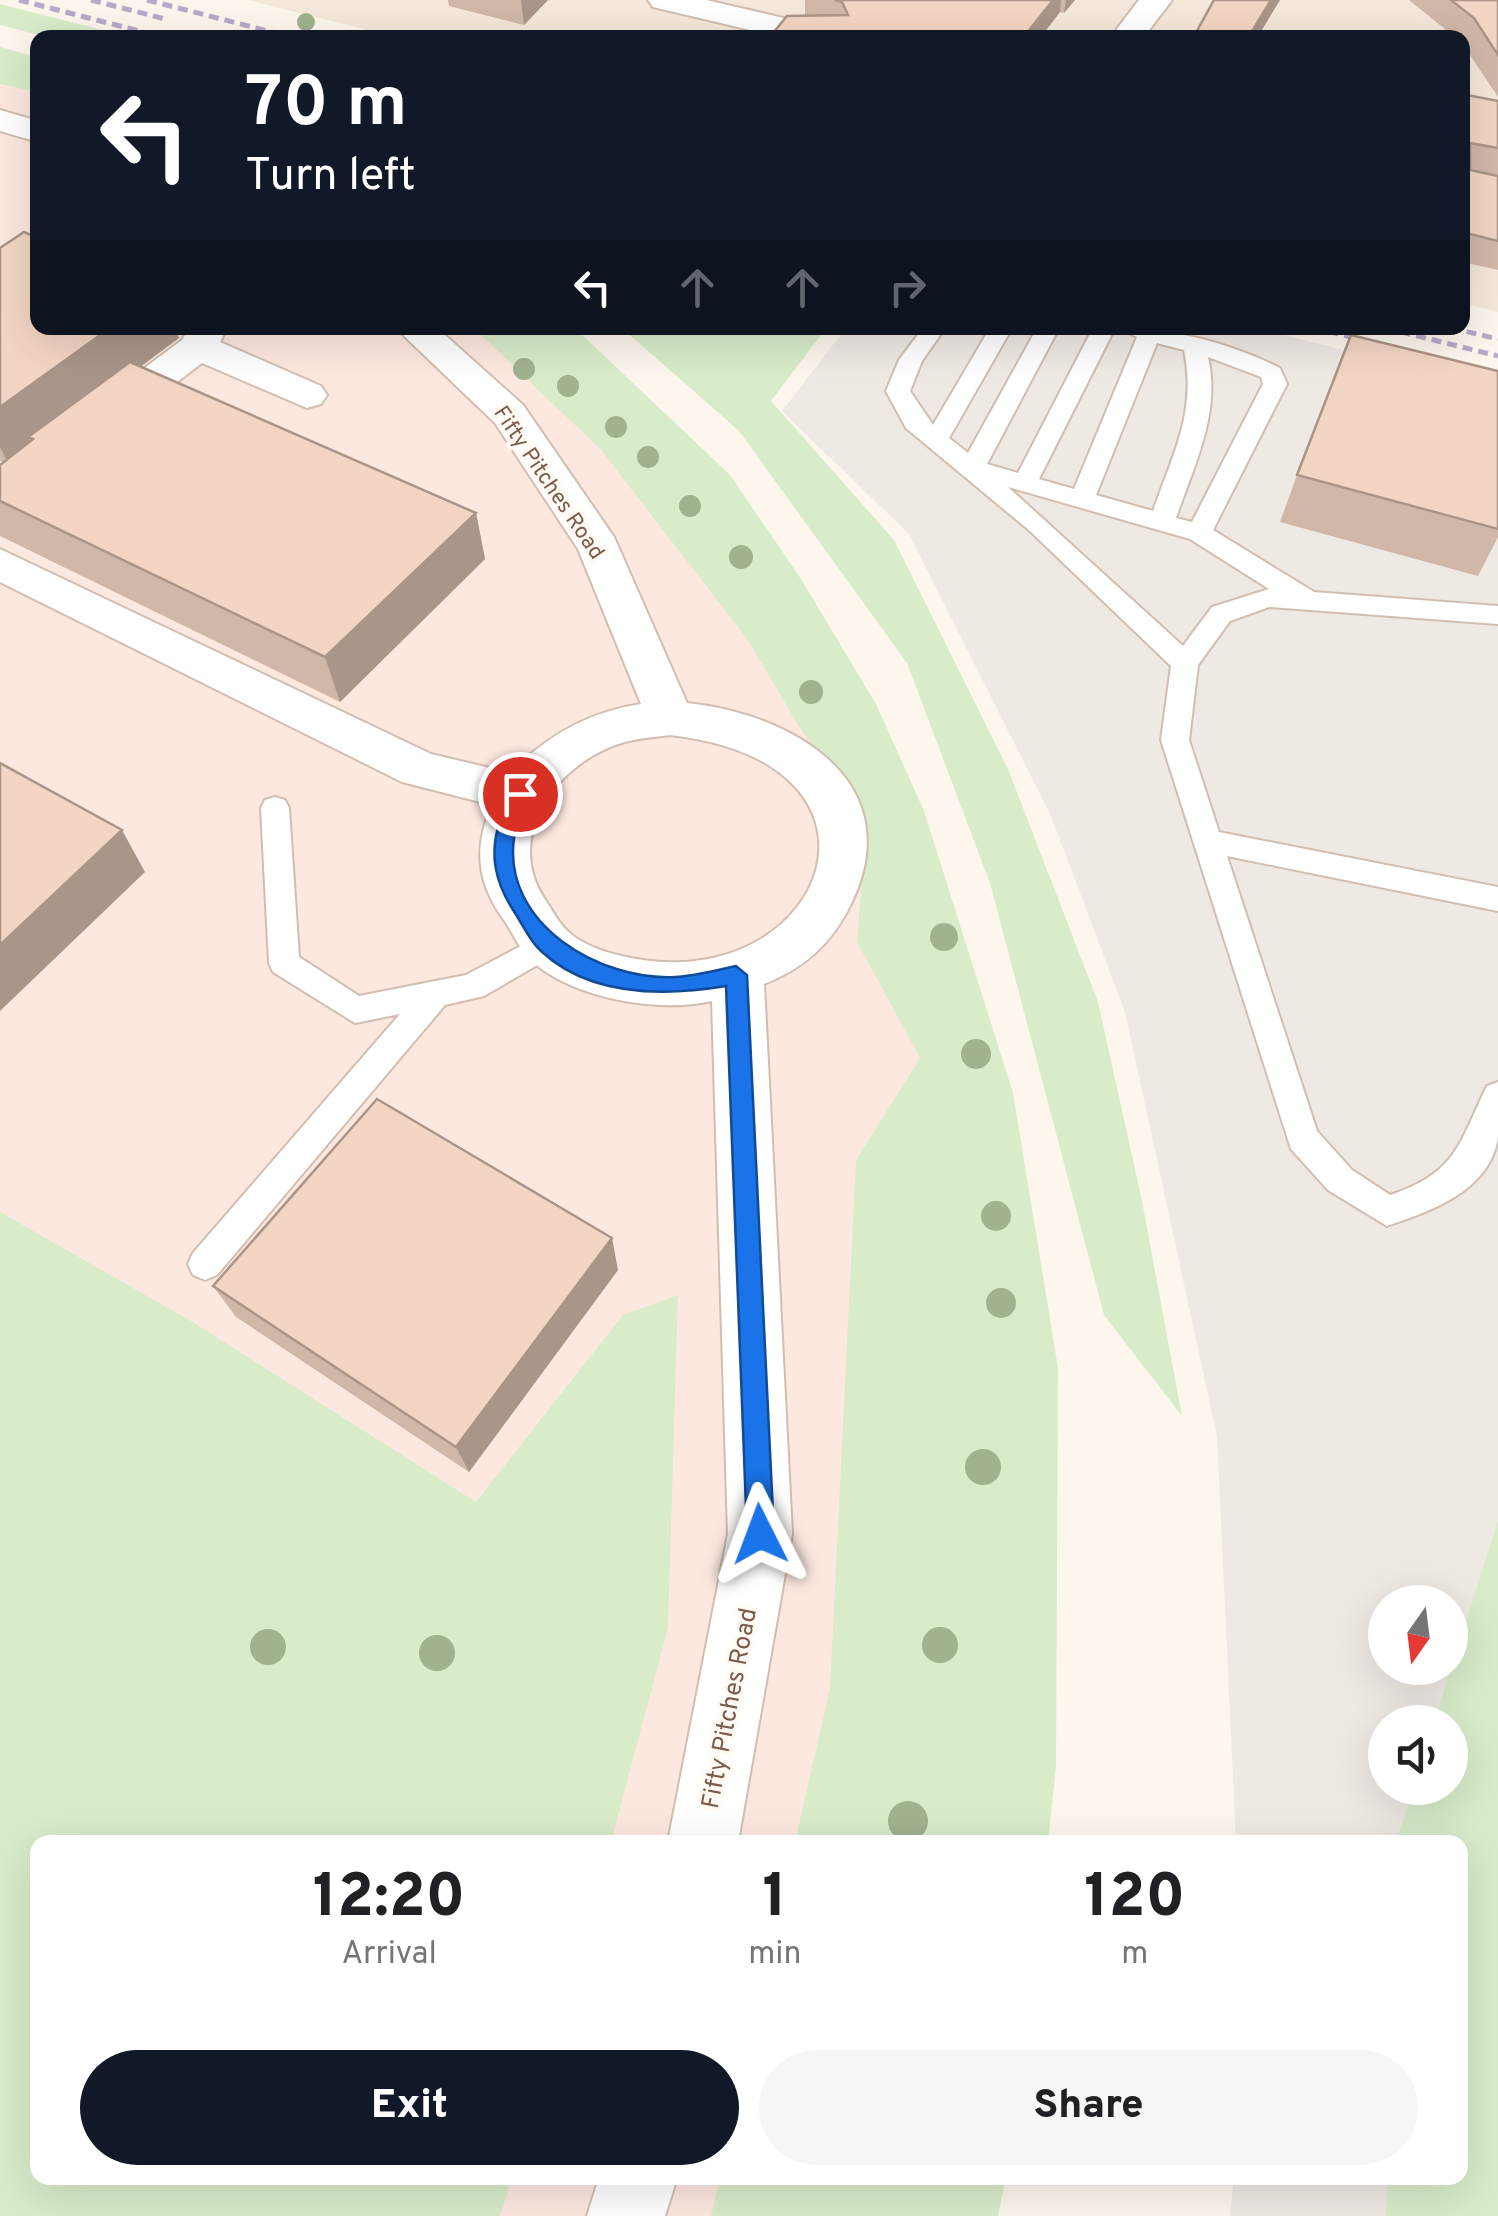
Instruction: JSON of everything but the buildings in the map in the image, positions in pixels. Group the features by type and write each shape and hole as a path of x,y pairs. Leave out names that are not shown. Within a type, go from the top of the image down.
{"street":[{"path":"664,0 793,30"},
{"path":"1132,30 1156,0"},
{"path":"0,120 30,129"},
{"name":"Fifty Pitches Road","path":"423,335 509,414 599,547 670,718"},
{"path":"0,497 203,337 307,395"},
{"path":"0,564 419,769 520,794"},
{"path":"670,718 726,723 764,735 807,764 833,796 846,840 845,868 812,930 766,964 736,975 675,986 634,983 576,963 547,944 507,884 504,838 520,794 555,757 612,728 670,718"},
{"name":"Fifty Pitches Road","path":"704,1835 760,1534 736,975"},
{"path":"626,2216 636,2185"}],"lane":[{"path":"929,335 911,360 898,391 915,423 972,468 1186,663"},
{"path":"936,440 997,335"},
{"path":"972,468 1044,335"},
{"path":"1024,483 1100,335"},
{"path":"1082,500 1138,335"},
{"path":"1158,335 1248,361 1272,373 1275,384 1199,533"},
{"path":"1162,521 1198,418 1203,385 1194,345"},
{"path":"972,468 1199,533 1310,601"},
{"path":"1498,632 1486,614 1268,598 1221,614 1186,663 1175,740 1303,1139 1340,1180 1388,1211 1436,1196 1478,1154 1498,1096"},
{"path":"274,808 284,964 355,1010 472,987 547,944"},
{"path":"1207,841 1498,899"},
{"path":"205,1264 436,994"}],"shaded area":[{"path":"247,0 1498,0 1498,312 1470,305 1470,30 367,30"},
{"path":"0,47 30,55 30,335 580,335 902,829 989,1835 30,1835 30,2185 925,2185 917,2216 0,2216"},
{"path":"841,335 1284,335 1498,389 1498,2216 1230,2216 1233,2185 1468,2185 1468,1835 1236,1835 1217,1436 1125,1012 1051,816 909,534 782,411"}],"green space":[{"path":"0,4 102,30 30,33 0,25"},
{"path":"0,47 30,55 30,90 0,84"},
{"path":"481,335 582,335 730,475 801,579 876,704 924,811 1013,1093 1058,1368 1056,1766 1049,1835 797,1835 830,1688 856,1160 920,1058 857,942 866,822 798,725 748,640 601,450"},
{"path":"630,335 821,335 771,401 894,540 1008,769 1098,1002 1141,1196 1182,1416 1104,1315 990,883 907,663 739,431"},
{"path":"0,1212 191,1321 476,1502 623,1315 678,1295 668,1628 613,1835 30,1835 30,2185 510,2185 500,2216 0,2216"},
{"path":"1498,1521 1498,2216 1386,2216 1387,2185 1468,2185 1468,1835 1398,1835 1408,1805 1468,1805 1468,1705 1439,1705 1446,1685 1468,1685 1468,1615"},
{"path":"718,2185 1005,2185 998,2216 711,2216"}],"railway":[{"path":"19,0 135,30"},
{"path":"91,0 165,19"},
{"path":"147,0 264,30"},
{"path":"1470,332 1498,339"},
{"path":"1343,335 1377,343"},
{"path":"1413,335 1498,356"}],"route":[{"path":"520,794 504,838 507,884 547,944 576,963 634,983 675,986 736,975 760,1534"}]}
